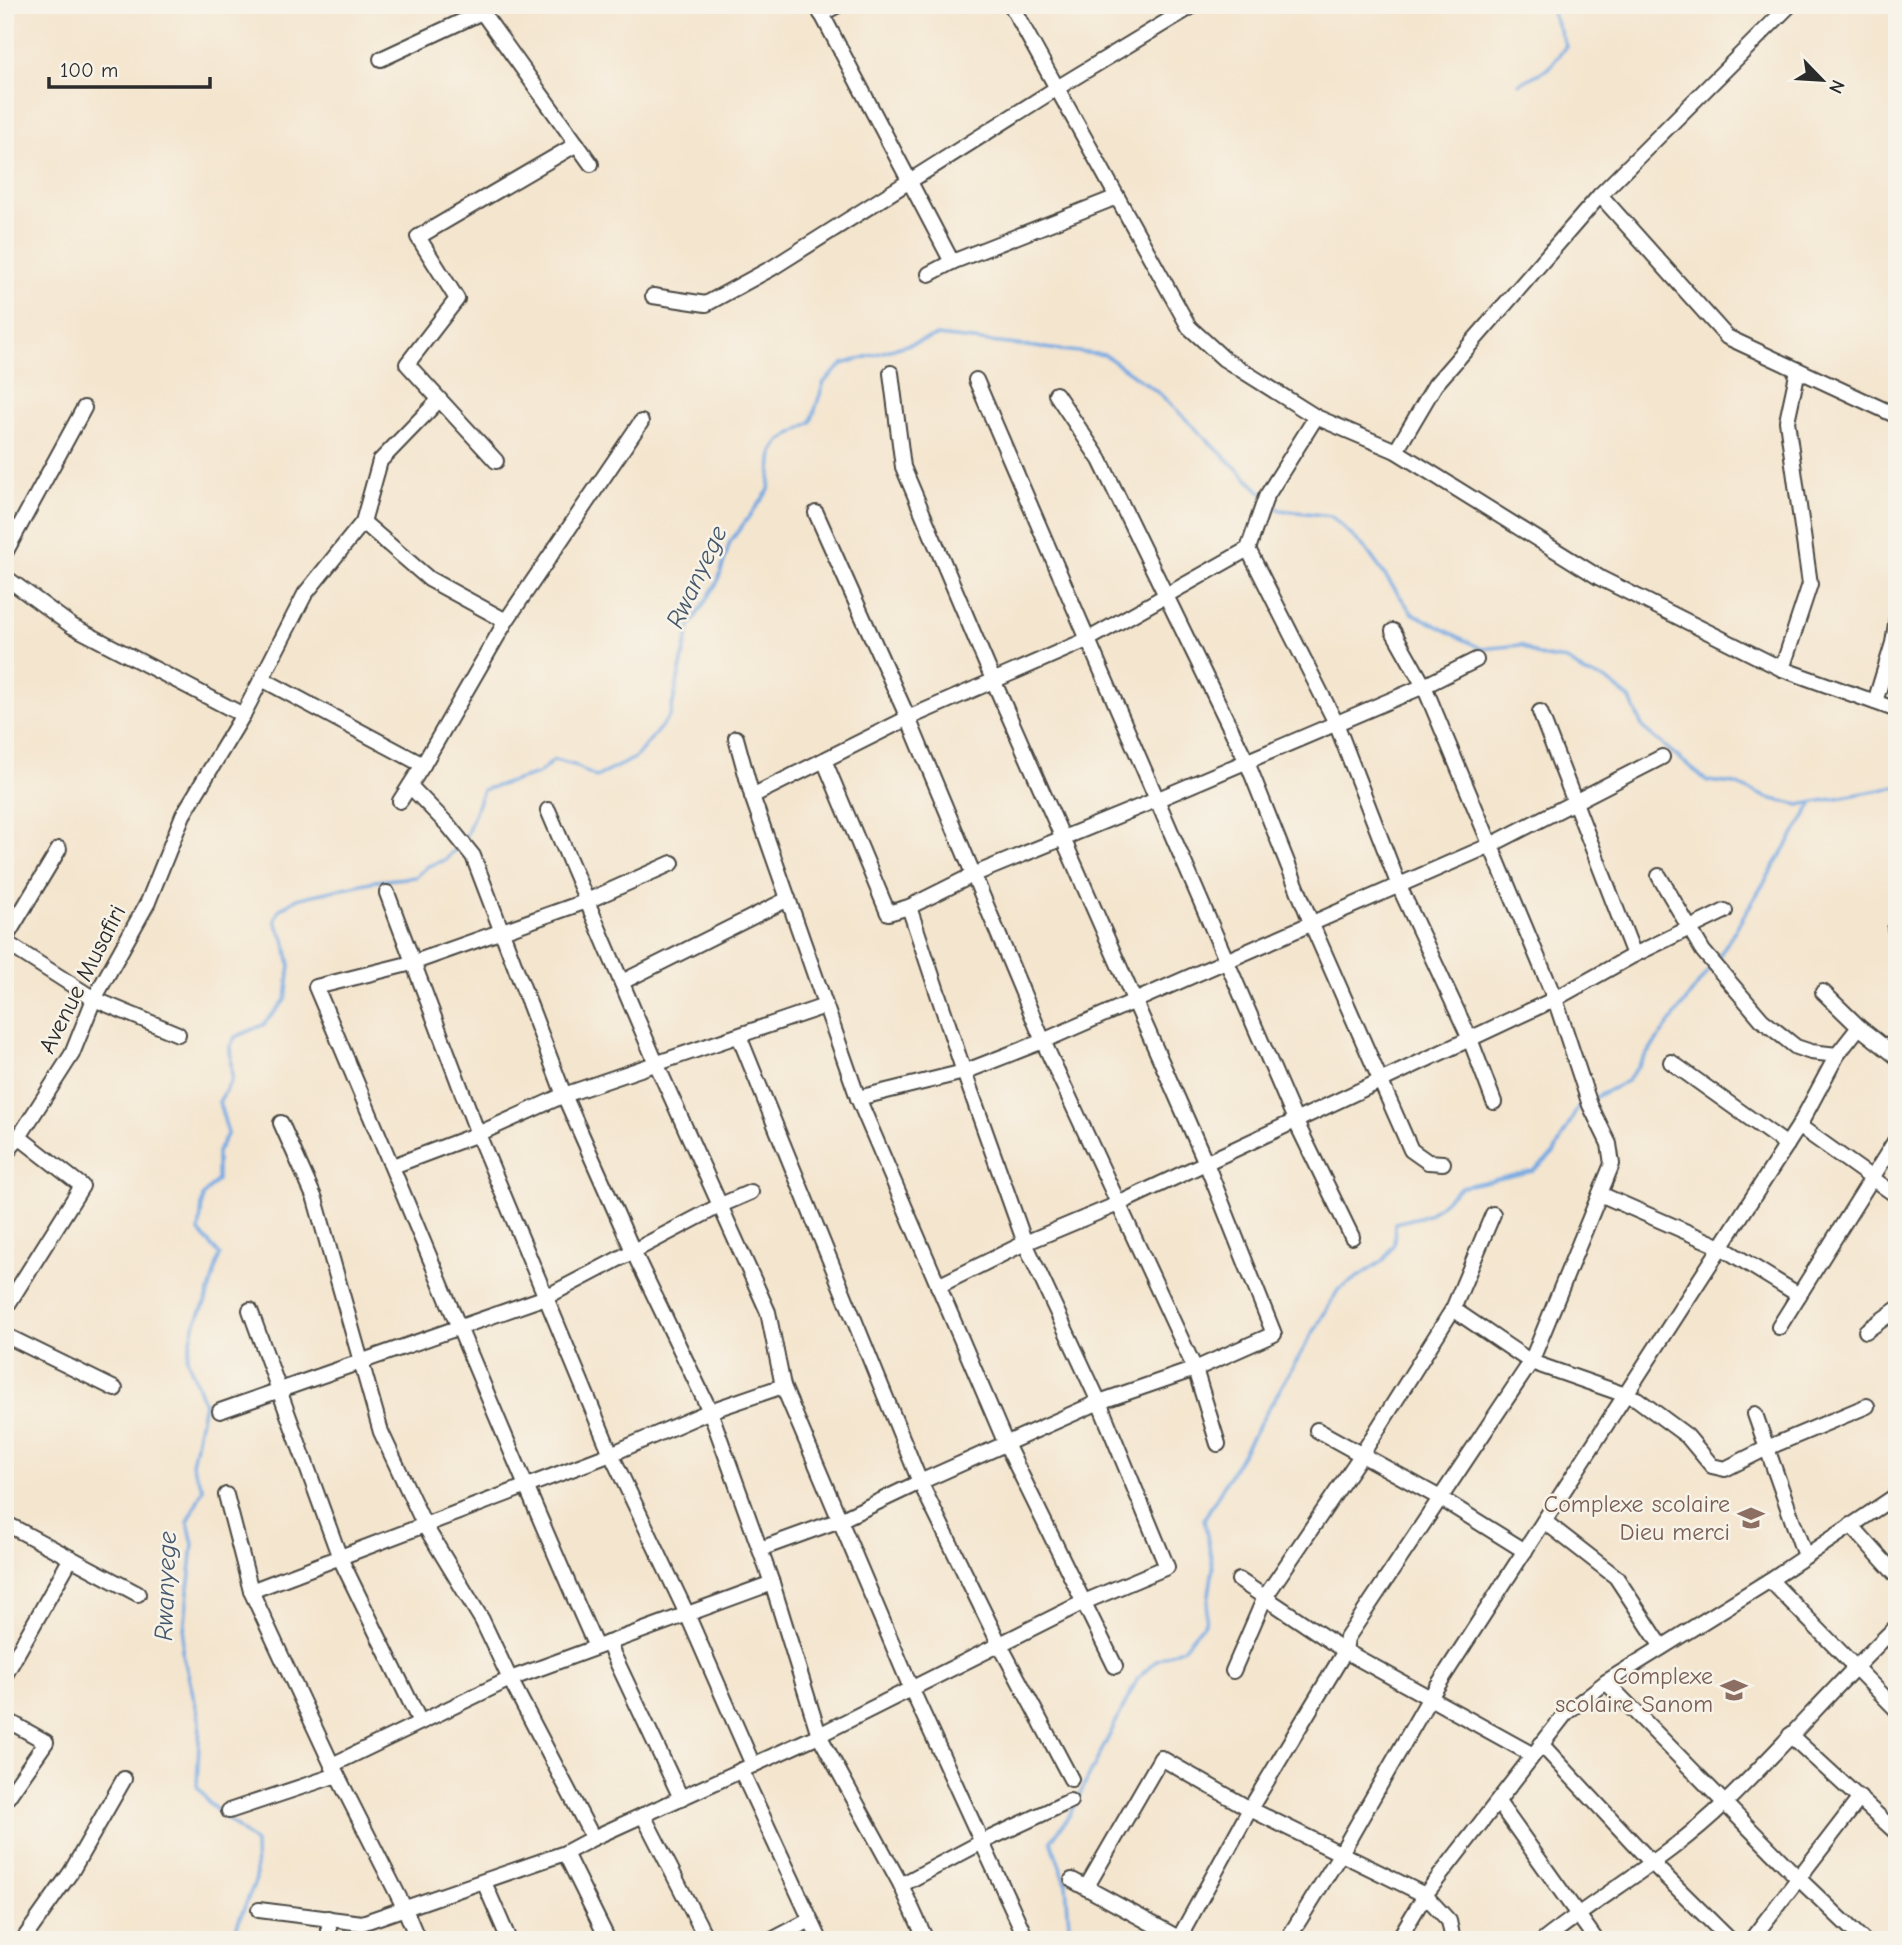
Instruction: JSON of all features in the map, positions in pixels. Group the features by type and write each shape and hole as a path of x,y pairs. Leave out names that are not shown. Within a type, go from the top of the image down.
{"street":[{"path":"838,5 819,10 952,262"},
{"path":"1011,5 1189,327 1224,359 1316,416 1396,452 1600,578 1782,669 1897,710"},
{"path":"653,296 706,304 772,268 1194,5"},
{"path":"1396,452 1435,385 1600,195 1790,5"},
{"path":"380,59 485,8 591,164"},
{"path":"496,461 407,364 457,299 418,237 576,144"},
{"path":"1600,195 1727,337 1897,416"},
{"path":"929,274 952,262 1117,197"},
{"path":"1782,669 1810,584 1787,421 1798,370"},
{"path":"760,1549 839,1520 1099,1402 1195,1369 1274,1334 1206,1163 994,682 903,467 891,373"},
{"path":"975,380 1296,1122 1352,1237"},
{"path":"1056,394 1100,460 1247,762 1312,925 1411,1150 1428,1162 1443,1163"},
{"path":"439,400 380,461 363,522 429,579 506,621"},
{"path":"5,553 83,408"},
{"path":"752,796 908,718 1089,639 1248,549 1266,497 1316,416"},
{"path":"400,801 424,765 506,621 641,422"},
{"path":"816,513 908,718 1043,1041 1195,1369 1218,1444"},
{"name":"Avenue Musafiri","path":"5,1155 72,1054 94,999 148,902 183,815 243,715 305,594 363,522"},
{"path":"1248,549 1336,723 1399,886 1470,1039 1494,1102"},
{"path":"5,577 72,626 243,715"},
{"path":"1875,702 1893,643 1897,618"},
{"path":"1072,1880 1180,1939 1250,1809 1345,1651 1346,1638 1531,1362 1612,1164 1609,1144 1588,1101 1555,999 1424,686 1394,631"},
{"path":"824,760 888,913 909,907 975,874 1424,686 1476,660"},
{"path":"262,679 424,765"},
{"path":"1539,712 1634,955"},
{"path":"736,738 752,796 858,1097 1006,1444 1115,1666"},
{"path":"858,1097 964,1072 1043,1041 1491,845 1662,757"},
{"path":"410,786 448,825 473,856 564,1096 633,1251 710,1411 772,1583 819,1735 901,1885 926,1940"},
{"path":"548,810 656,1063 768,1312 783,1386 911,1688 1025,1936 1016,1940"},
{"path":"59,849 5,941 94,999 178,1034"},
{"path":"673,863 587,901 502,932 412,963 316,987 525,1487 681,1798"},
{"path":"1659,876 1703,951 1762,1020 1796,1047 1811,1052 1838,1055"},
{"path":"387,893 478,1134 611,1454 687,1614 747,1767 820,1940"},
{"path":"622,982 788,899"},
{"path":"259,1910 362,1923 565,1853 819,1735 1084,1602 1167,1567 1099,1402 1025,1243 909,907"},
{"path":"938,1286 1025,1243 1118,1204 1555,999 1634,955 1725,911"},
{"path":"1823,992 1859,1027 1897,1057"},
{"path":"393,1166 478,1134 564,1096 825,1006"},
{"path":"1287,1940 1341,1853 1429,1699 1800,1126 1838,1055 1859,1027"},
{"path":"738,1036 920,1482 999,1643 1071,1779"},
{"path":"1671,1062 1787,1145"},
{"path":"281,1123 315,1199 381,1432 425,1526 482,1620 593,1838"},
{"path":"1800,1126 1897,1196"},
{"path":"5,1309 82,1186 19,1137"},
{"path":"1779,1327 1897,1138"},
{"path":"220,1411 546,1297 721,1205 751,1192"},
{"path":"1600,1194 1721,1247 1799,1295"},
{"path":"1233,1671 1265,1597 1362,1454 1452,1310 1493,1214"},
{"path":"1866,1331 1897,1309"},
{"path":"250,1310 340,1558 420,1722"},
{"path":"1452,1310 1531,1362 1637,1399 1688,1436 1712,1466 1725,1469 1767,1448 1867,1406"},
{"path":"5,1335 115,1388"},
{"path":"251,1591 611,1454 710,1411 783,1386"},
{"path":"1755,1414 1805,1556"},
{"path":"1317,1430 1440,1498 1525,1551"},
{"path":"226,1495 251,1591 334,1770 418,1940"},
{"path":"1398,1940 1425,1895 1566,1713 1606,1682 1770,1580 1897,1495"},
{"path":"1544,1521 1616,1577 1662,1647"},
{"path":"5,1523 138,1594"},
{"path":"1852,1525 1897,1576"},
{"path":"5,1675 71,1558"},
{"path":"1239,1580 1345,1651 1429,1699 1537,1750 1730,1940"},
{"path":"1770,1580 1897,1710"},
{"path":"229,1811 334,1770 420,1722 510,1679 772,1583"},
{"path":"1544,1940 1653,1864 1726,1803 1854,1666 1897,1626"},
{"path":"1606,1682 1798,1878 1863,1940"},
{"path":"5,1719 46,1742 5,1801"},
{"path":"1790,1735 1897,1833"},
{"path":"1086,1888 1160,1758 1250,1809 1425,1895 1449,1922 1453,1940"},
{"path":"23,1940 71,1872 124,1779"},
{"path":"1751,1940 1860,1798"},
{"path":"901,1885 982,1842 1070,1801"},
{"path":"1498,1802 1596,1940"},
{"path":"643,1815 707,1940"},
{"path":"565,1853 608,1940"},
{"path":"484,1882 509,1940"},
{"path":"328,1918 330,1940"},
{"path":"772,1940 810,1920"}],"waterway":[{"path":"1519,84 1549,68 1566,46 1549,5"},
{"name":"Rwanyege","path":"465,839 483,790 538,774 554,760 574,765 596,777 635,758 670,716 690,626 718,581 730,542 769,490 773,452 780,441 811,422 824,382 843,364 937,336 1105,355 1160,394 1263,494"},
{"name":"Rwanyege","path":"1268,499 1280,510 1331,516 1366,549 1412,613 1482,649 1521,645 1539,656 1567,660 1586,674 1605,679 1630,699 1643,728 1707,781 1735,784 1768,798 1799,805 1897,787"},
{"path":"1716,961 1813,803"},
{"name":"Rwanyege","path":"231,1940 256,1879 255,1843 209,1803 197,1786 200,1722 182,1650 193,1544 188,1522 203,1489 192,1464 204,1403 187,1358 194,1326 206,1301 220,1255 199,1232 203,1196 217,1180 217,1152 228,1133 219,1102 232,1079 230,1047 235,1037 263,1025 286,999 290,965 285,941 275,921 279,910 296,899 375,881 416,877 428,866 445,860 460,844"},
{"path":"1592,1099 1627,1081 1711,967"},
{"path":"1070,1940 1066,1883 1051,1841 1069,1816 1138,1678 1157,1660 1183,1648 1205,1622 1213,1568 1204,1519 1338,1290 1384,1260 1394,1244 1395,1223 1428,1215 1461,1187 1533,1171 1554,1153 1577,1109 1586,1103"}],"place":[{"name":"Complexe scolaire Dieu merci","path":"1751,1518"},
{"name":"Complexe scolaire Sanom","path":"1734,1690"}]}
